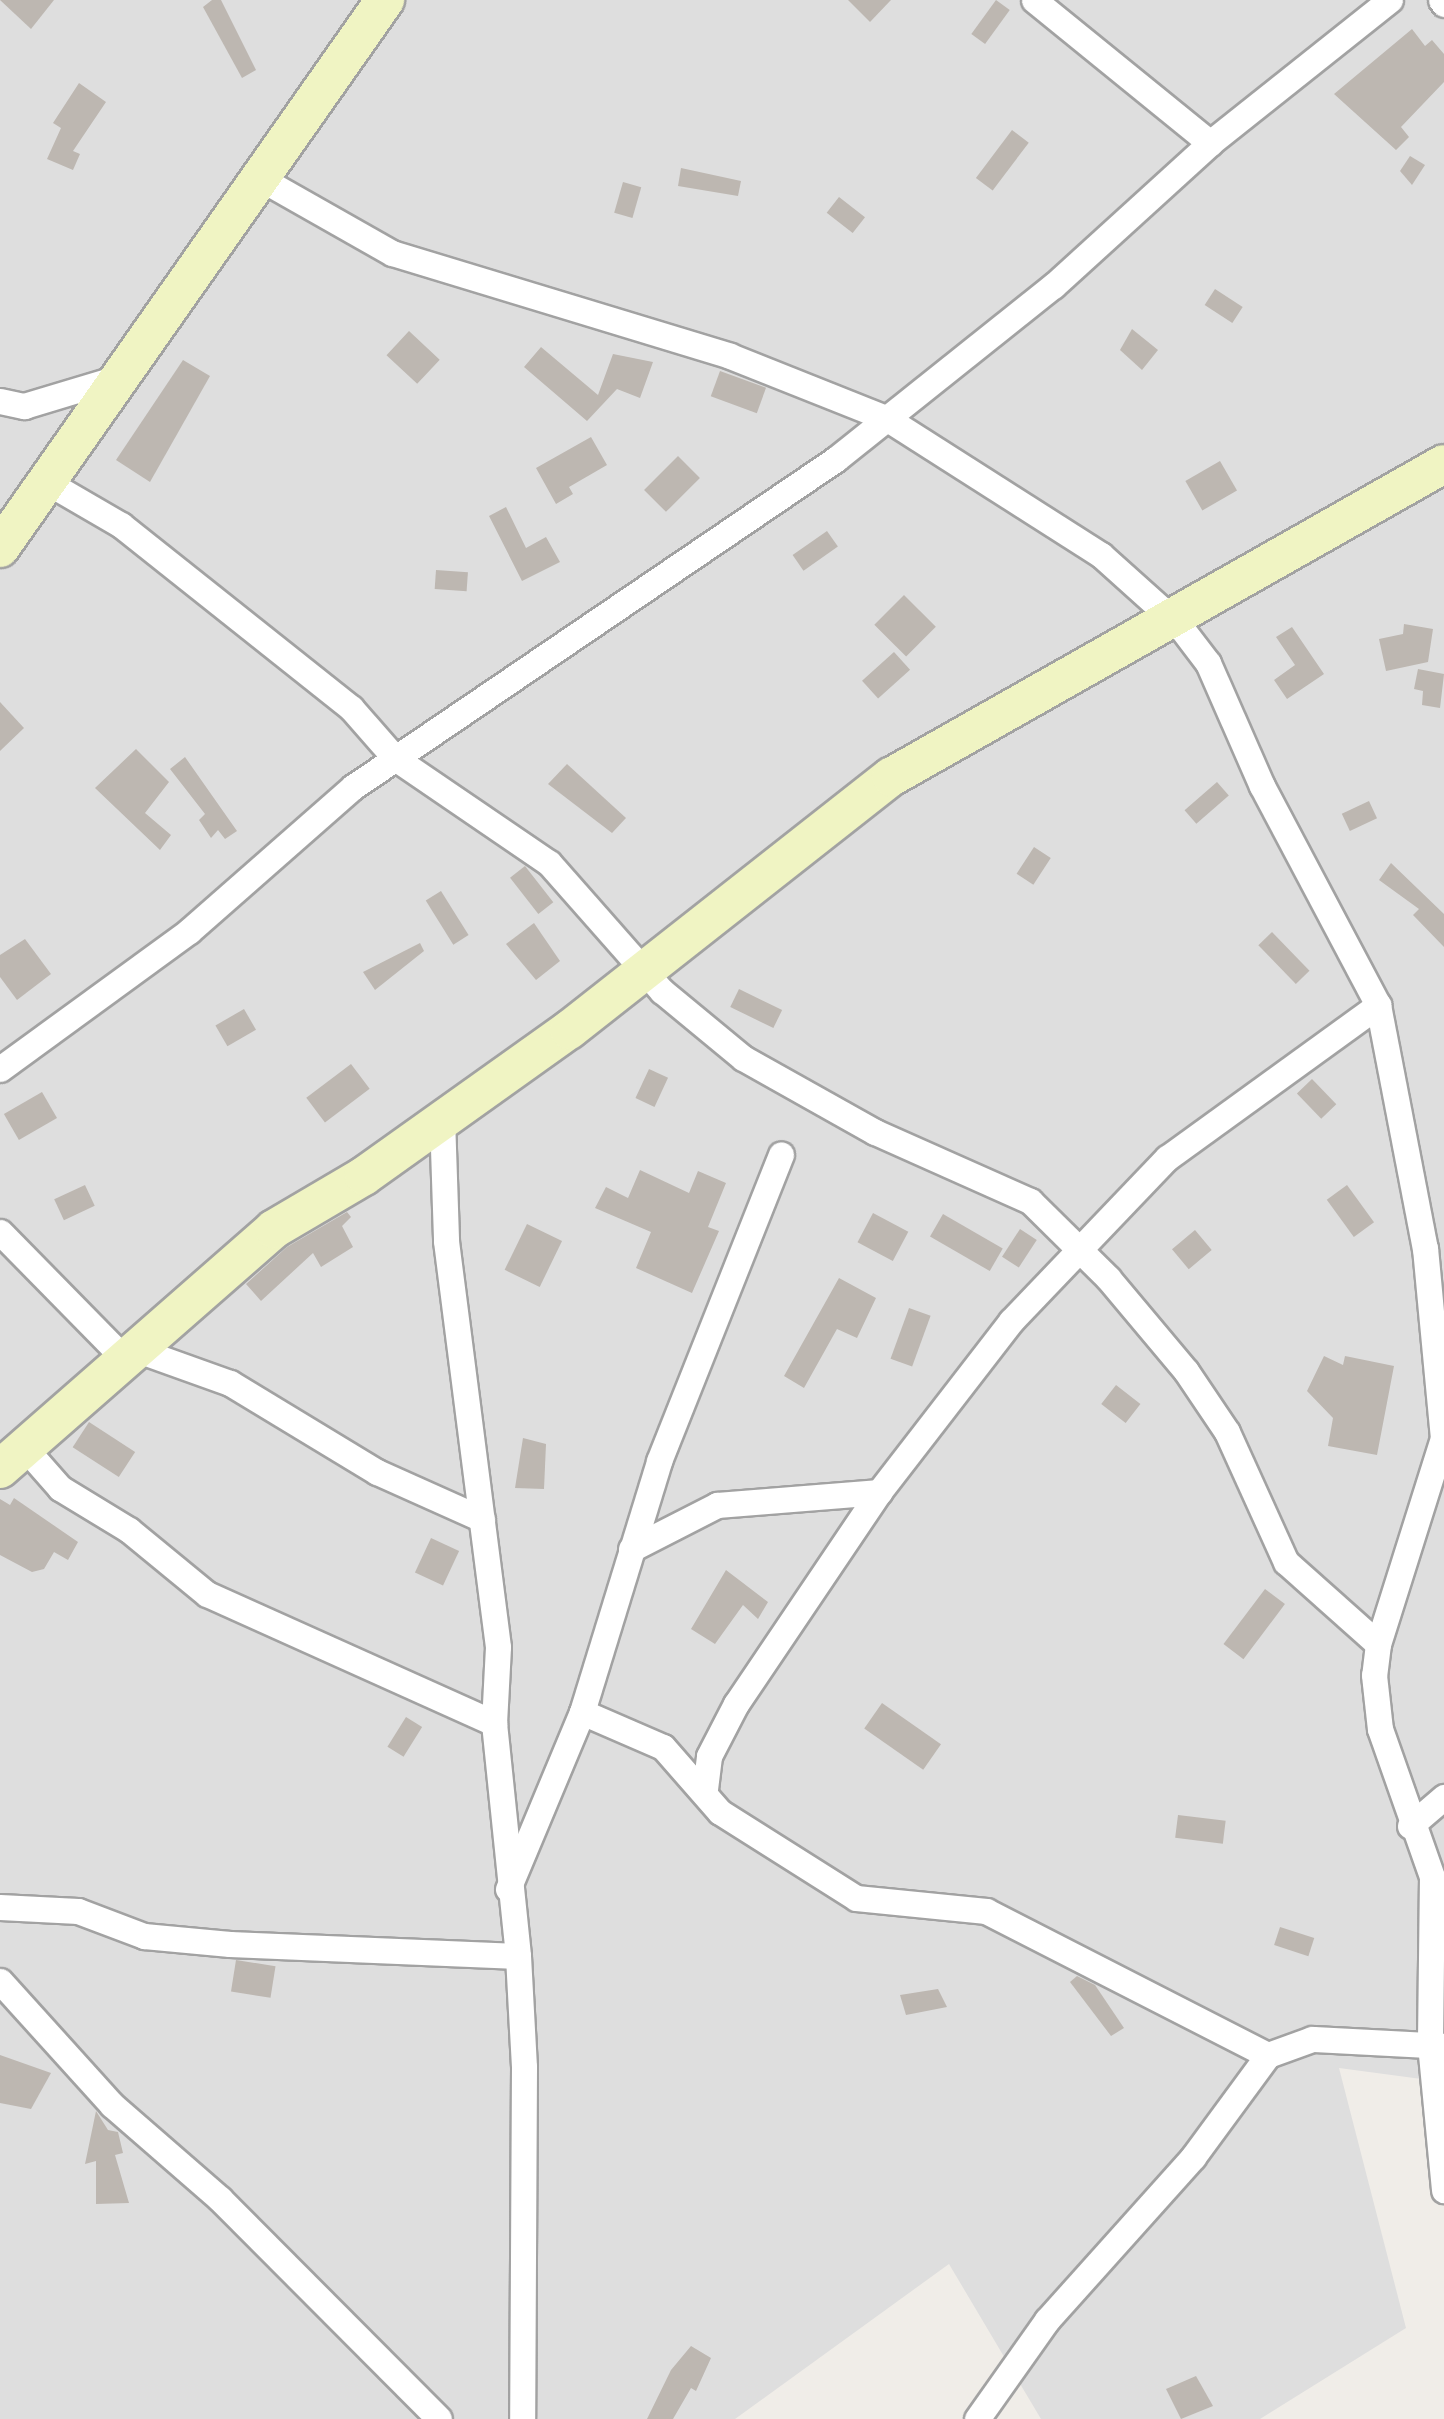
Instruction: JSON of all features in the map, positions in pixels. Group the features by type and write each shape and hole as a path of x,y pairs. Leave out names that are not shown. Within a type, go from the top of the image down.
{"street":[{"path":"0,548 385,0"},
{"path":"1034,0 1210,144"},
{"path":"0,1069 189,932 394,758 662,581 886,418 1053,286 1210,144 1390,0"},
{"path":"258,178 392,253 730,356 886,418 1101,555 1171,618 1208,663 1262,786 1378,1005 1425,1248 1443,1438 1378,1644 1375,1703 1410,1826 1432,1877 1444,2190"},
{"path":"0,401 44,402 121,376"},
{"path":"494,1723 207,1594 129,1530 12,1458 274,1228 364,1176 647,968 891,777 1444,464"},
{"path":"46,482 143,542 350,708 394,758 549,863 647,968 669,998 750,1063 906,1147 1009,1186 1078,1246 1164,1345 1227,1432 1286,1562 1378,1644"},
{"path":"704,1789 709,1756 736,1704 879,1492 954,1390 1078,1246 1204,1128 1378,1005"},
{"path":"442,1118 446,1241 498,1647 494,1723 506,1893 518,1956 524,2066 522,2419"},
{"path":"506,1893 582,1712 631,1549 699,1353 781,1154"},
{"path":"0,1232 128,1353 230,1383 377,1472 482,1519"},
{"path":"631,1549 717,1505 879,1492"},
{"path":"582,1712 663,1746 732,1821 856,1898 986,1910 1268,2055"},
{"path":"1410,1826 1444,1798"},
{"path":"0,1907 68,1909 144,1936 230,1944 518,1956"},
{"path":"0,1981 112,2105 220,2198 439,2419"},
{"path":"977,2419 1047,2320 1193,2157 1268,2055 1312,2040 1437,2045"}],"shaded area":[{"path":"0,0 1444,0 1444,2082 1339,2068 1406,2328 1260,2419 1041,2419 949,2264 735,2419 0,2419"}],"building":[{"path":"0,0 54,0 31,29"},
{"path":"212,0 221,0 256,70 242,78 203,7"},
{"path":"848,0 891,0 870,22"},
{"path":"996,0 1010,10 985,44 971,34"},
{"path":"1412,29 1425,46 1432,40 1444,54 1444,82 1401,127 1409,137 1396,150 1334,94"},
{"path":"79,83 106,102 73,151 80,154 73,170 47,159 61,128 53,123"},
{"path":"1012,130 1029,143 993,191 976,178"},
{"path":"1410,156 1425,165 1412,185 1400,171"},
{"path":"681,168 741,181 738,196 678,186"},
{"path":"623,182 641,187 632,218 614,213"},
{"path":"839,197 865,217 853,233 827,213"},
{"path":"1215,289 1243,307 1232,323 1205,305"},
{"path":"1132,329 1158,350 1142,370 1120,350"},
{"path":"409,331 440,360 417,384 386,355"},
{"path":"541,347 598,395 613,354 653,362 640,398 617,389 587,421 524,367"},
{"path":"183,360 210,376 150,482 116,460"},
{"path":"720,371 766,388 757,413 711,396"},
{"path":"591,437 607,465 569,487 573,494 556,504 536,468"},
{"path":"678,456 700,478 666,512 644,490"},
{"path":"1220,461 1237,490 1202,510 1185,481"},
{"path":"506,507 526,548 546,537 560,562 522,581 489,516"},
{"path":"827,531 838,547 803,571 793,555"},
{"path":"436,570 468,572 467,591 435,589"},
{"path":"904,595 936,627 906,657 874,625"},
{"path":"1404,624 1433,629 1428,662 1386,671 1379,639 1403,634"},
{"path":"1292,627 1324,674 1287,699 1274,680 1295,665 1276,637"},
{"path":"894,652 910,670 878,699 862,681"},
{"path":"1418,669 1444,674 1440,708 1422,705 1423,691 1414,689"},
{"path":"0,702 24,728 0,751"},
{"path":"136,749 169,782 145,813 171,835 160,850 95,788"},
{"path":"185,757 237,831 225,839 218,830 211,838 199,820 205,814 170,769"},
{"path":"567,764 626,818 612,833 548,784"},
{"path":"1217,782 1229,796 1196,824 1185,810"},
{"path":"1369,801 1377,818 1350,831 1342,814"},
{"path":"1034,847 1051,858 1033,885 1017,874"},
{"path":"1391,863 1444,914 1444,947 1413,915 1419,909 1379,880"},
{"path":"525,866 553,902 538,914 510,878"},
{"path":"441,891 469,935 453,945 426,901"},
{"path":"534,923 560,961 536,980 506,944"},
{"path":"1272,932 1310,971 1296,984 1258,945"},
{"path":"25,939 51,974 17,1000 0,977 0,955"},
{"path":"420,943 424,951 375,990 363,972"},
{"path":"739,989 782,1010 773,1028 730,1007"},
{"path":"244,1009 256,1030 227,1046 215,1026"},
{"path":"351,1064 370,1089 325,1122 306,1098"},
{"path":"649,1069 668,1078 655,1107 635,1098"},
{"path":"1312,1079 1336,1104 1321,1119 1297,1094"},
{"path":"42,1092 57,1118 19,1140 4,1114"},
{"path":"640,1170 689,1193 698,1171 726,1183 708,1227 719,1231 692,1293 636,1268 651,1232 595,1208 606,1187 628,1198"},
{"path":"85,1185 95,1206 64,1220 54,1199"},
{"path":"1347,1185 1374,1222 1354,1237 1327,1200"},
{"path":"347,1212 351,1217 342,1226 353,1247 321,1267 313,1253 261,1301 246,1284 287,1247"},
{"path":"873,1213 908,1232 893,1261 858,1242"},
{"path":"943,1214 1003,1248 990,1271 930,1237"},
{"path":"527,1224 562,1241 540,1287 505,1270"},
{"path":"1020,1229 1037,1240 1019,1268 1002,1257"},
{"path":"1195,1230 1212,1250 1189,1269 1172,1249"},
{"path":"839,1278 876,1298 857,1338 837,1329 804,1388 784,1376"},
{"path":"909,1308 931,1316 912,1367 891,1359"},
{"path":"1324,1356 1343,1365 1345,1356 1394,1366 1377,1455 1328,1446 1333,1418 1307,1391"},
{"path":"1116,1385 1140,1404 1126,1423 1101,1404"},
{"path":"89,1422 135,1452 119,1477 73,1447"},
{"path":"523,1438 546,1444 544,1489 515,1488"},
{"path":"14,1498 78,1542 68,1560 54,1552 44,1569 32,1572 0,1555 0,1499 10,1505"},
{"path":"431,1538 459,1551 443,1586 415,1572"},
{"path":"726,1570 768,1602 758,1619 743,1605 715,1644 691,1629"},
{"path":"1265,1589 1285,1604 1243,1659 1223,1644"},
{"path":"882,1703 941,1744 923,1770 864,1728"},
{"path":"406,1717 422,1727 404,1757 387,1747"},
{"path":"1178,1815 1226,1821 1223,1844 1175,1838"},
{"path":"1280,1927 1314,1938 1308,1956 1274,1945"},
{"path":"236,1960 276,1966 271,1998 231,1992"},
{"path":"1077,1976 1095,1985 1124,2028 1111,2036 1070,1982"},
{"path":"938,1989 947,2007 906,2015 900,1995"},
{"path":"0,2055 51,2073 31,2109 0,2103"},
{"path":"96,2111 108,2130 118,2132 123,2153 115,2155 129,2203 96,2204 96,2161 85,2164"},
{"path":"691,2346 711,2358 696,2391 691,2388 673,2419 647,2419 671,2370"},
{"path":"1196,2376 1213,2406 1181,2419 1166,2389"}]}
